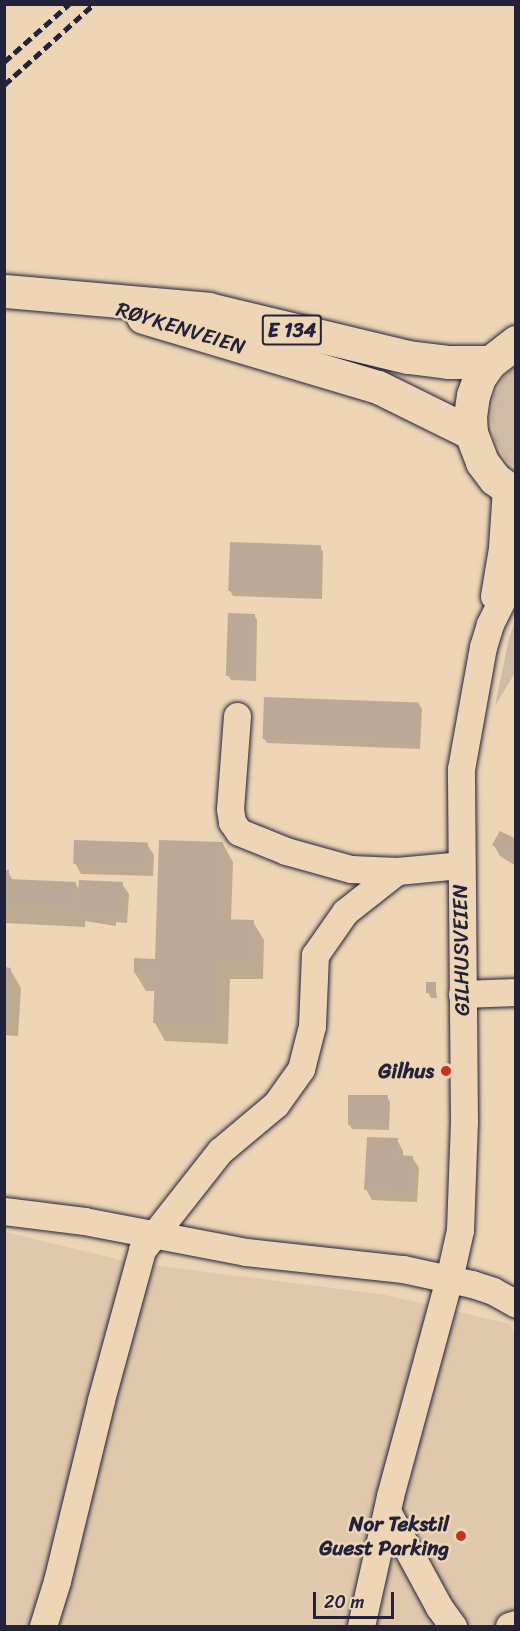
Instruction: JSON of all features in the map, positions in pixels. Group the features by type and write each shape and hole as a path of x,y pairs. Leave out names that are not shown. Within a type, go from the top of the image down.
{"highway":[{"name":"RØYKENVEIEN","path":"4,291 93,301 208,309 408,357 448,362 490,362"},
{"name":"RØYKENVEIEN","path":"93,301 200,336 378,387 471,433"},
{"path":"511,491 482,462 471,433 473,395 490,362 516,342"}],"street":[{"name":"GILHUSVEIEN","path":"361,1626 460,1230 462,1201 461,769 483,647 490,624 511,491"},
{"name":"GILHUSVEIEN","path":"490,624 516,572"},
{"path":"237,716 230,809 232,822 239,832 286,851 351,869 397,871 460,865"},
{"path":"43,1626 57,1581 101,1400 142,1250 153,1233 220,1151 276,1104 302,1069 312,1026 315,955 345,912 397,871"},
{"path":"462,994 516,992"},
{"path":"4,1211 153,1233 246,1252 403,1269 493,1291 516,1304"},
{"path":"388,1513 439,1607 453,1626"},
{"path":"509,1626 516,1624"}],"shaded area":[{"path":"515,366 515,467 506,460 495,440 491,418 494,396 504,377"},
{"path":"515,622 515,673 495,706 509,638"},
{"path":"5,1232 129,1262 386,1295 510,1324 515,1334 515,1626 5,1626"}],"building":[{"path":"230,542 321,545 319,594 228,591"},
{"path":"228,613 255,614 253,677 226,676"},
{"path":"264,697 419,702 417,744 263,739"},
{"path":"500,831 516,839 516,860 492,845"},
{"path":"74,840 148,843 147,867 73,864"},
{"path":"159,840 223,842 221,919 254,920 253,961 220,961 218,1026 153,1023 155,974 134,973 134,958 155,959"},
{"path":"4,870 9,870 9,879 76,882 75,909 4,905"},
{"path":"79,880 123,882 122,913 110,912 110,916 77,911"},
{"path":"4,967 11,968 9,1018 4,1018"},
{"path":"426,982 436,982 436,993 426,993"},
{"path":"348,1095 388,1095 388,1125 348,1125"},
{"path":"367,1137 398,1138 397,1155 413,1156 412,1192 364,1190"}],"railway":[{"path":"4,62 69,4"},
{"path":"4,85 94,4"}],"place":[{"name":"Gilhus","path":"446,1071"},
{"name":"Nor Tekstil Guest Parking","path":"461,1536"}]}
